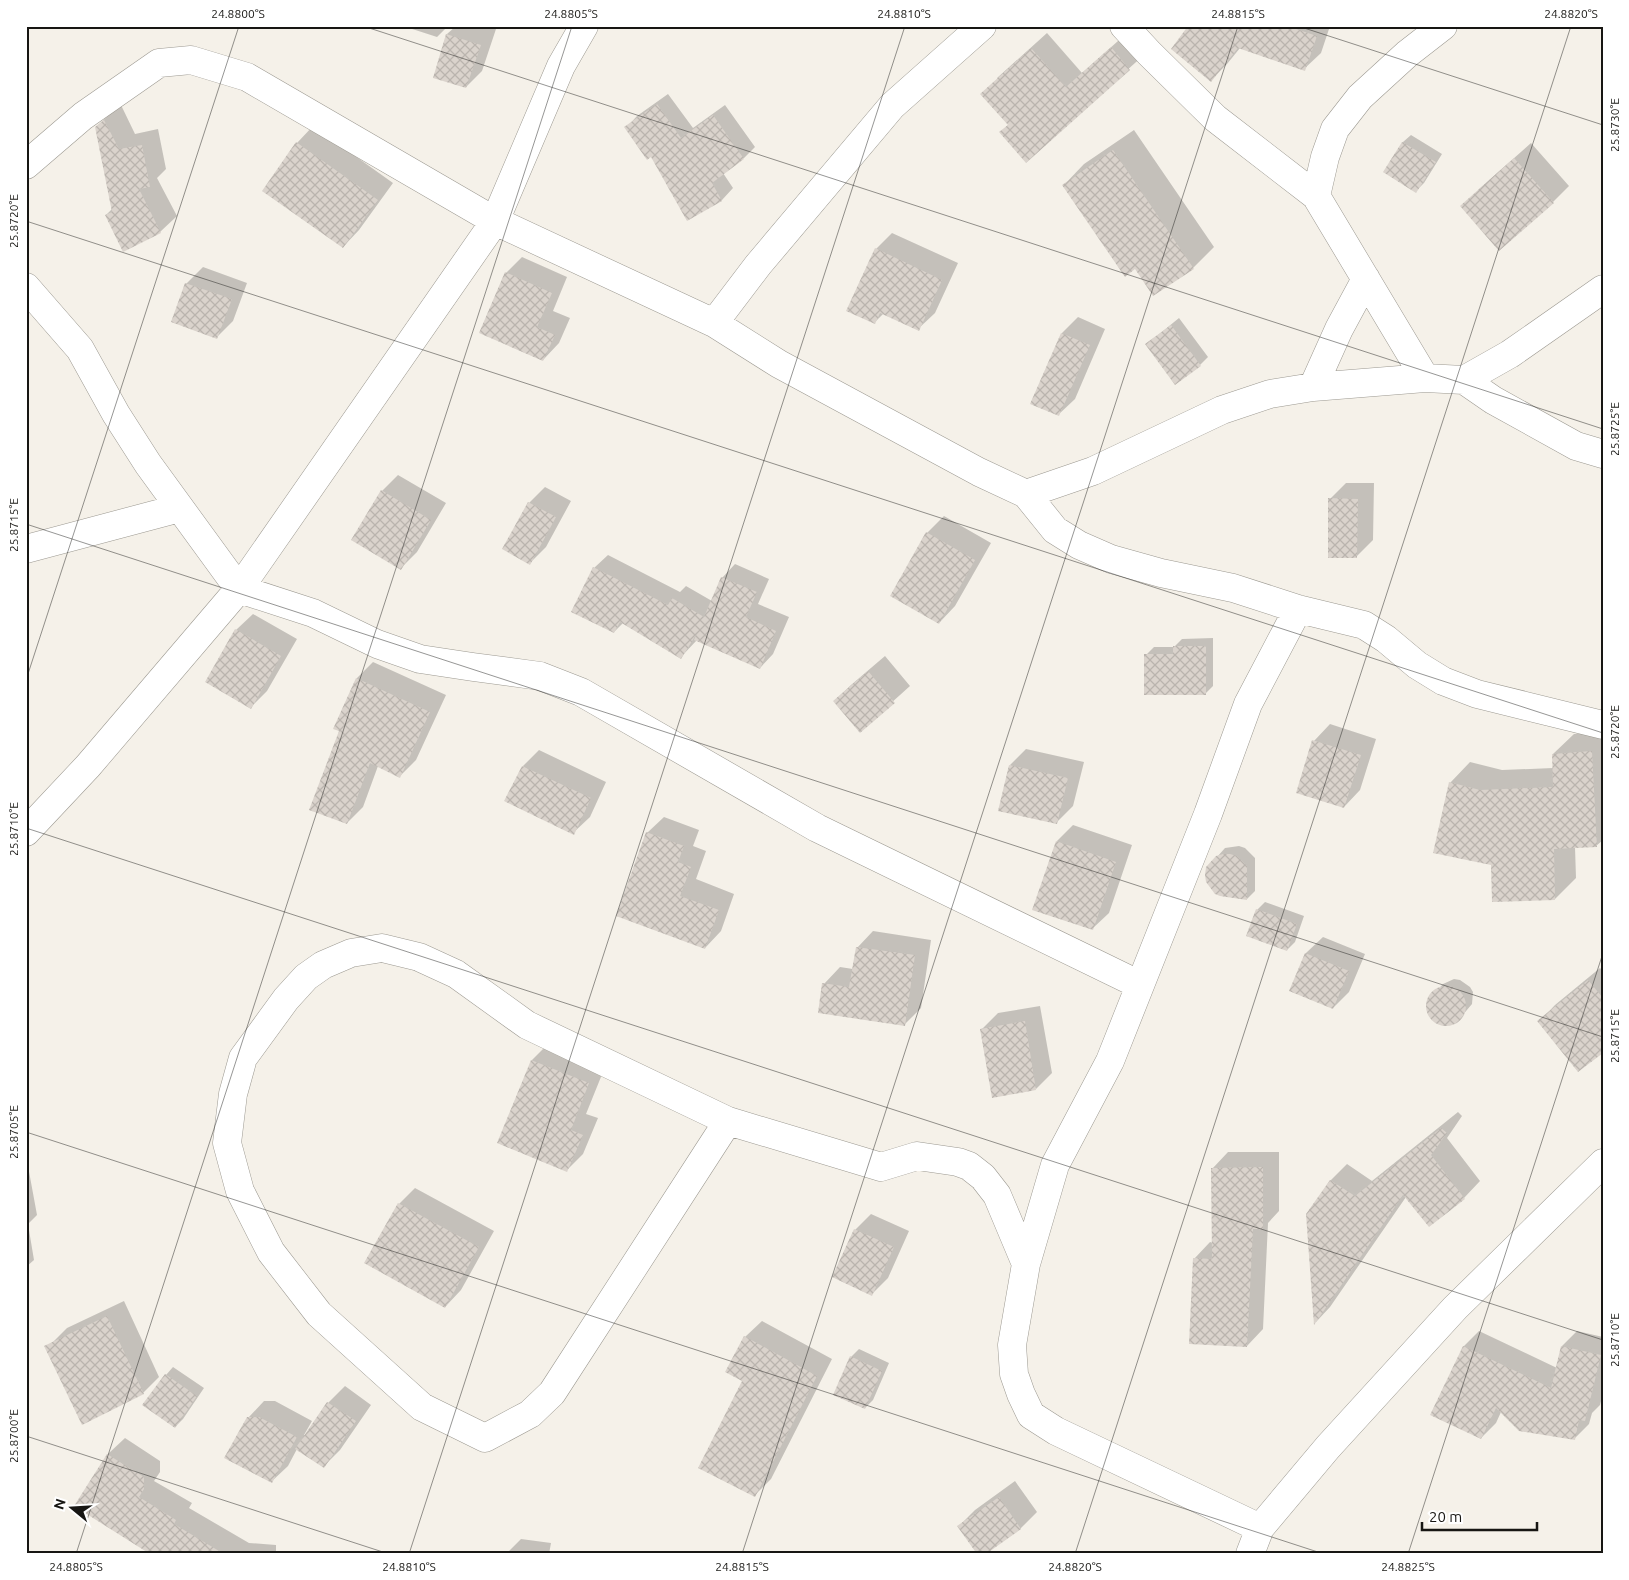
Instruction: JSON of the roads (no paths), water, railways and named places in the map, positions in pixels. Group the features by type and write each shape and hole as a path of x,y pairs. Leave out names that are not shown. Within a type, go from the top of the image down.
{"street":[{"path":"26,832 88,766 239,589 495,221 561,66 584,26"},
{"path":"714,322 758,265 892,106 982,26"},
{"path":"1124,26 1215,118 1316,196 1425,378"},
{"path":"1316,196 1325,157 1335,129 1360,97 1407,54 1443,26"},
{"path":"26,165 83,116 159,63 191,60 247,77 495,221 714,322 779,364 979,472 1026,494 1055,530 1078,546 1111,559 1161,573 1233,588 1298,609 1364,625 1417,665 1444,681 1477,694 1603,725"},
{"path":"1312,387 1339,329 1366,279"},
{"path":"26,287 80,349 116,414 148,464 239,589 312,613 377,644 420,658 540,676 581,692 817,828 1140,985"},
{"path":"1464,380 1510,354 1603,289"},
{"path":"1026,494 1093,471 1222,410 1270,394 1312,387 1425,378 1464,380 1493,400 1576,446 1603,454"},
{"path":"26,549 180,508"},
{"path":"1260,1528 1056,1431 1031,1415 1020,1394 1014,1374 1012,1345 1026,1264 1055,1166 1110,1061 1208,814 1248,704 1298,609"},
{"path":"728,1121 552,1393 530,1414 485,1438 422,1407 319,1314 271,1252 240,1191 227,1143 233,1094 242,1058 286,999 306,978 323,965 352,953 382,948 419,957 456,974 527,1025 728,1121 881,1167 918,1156 958,1162 969,1166 983,1177 998,1195 1026,1264"},
{"path":"1250,1554 1260,1528 1328,1447 1455,1308 1603,1163"}]}
